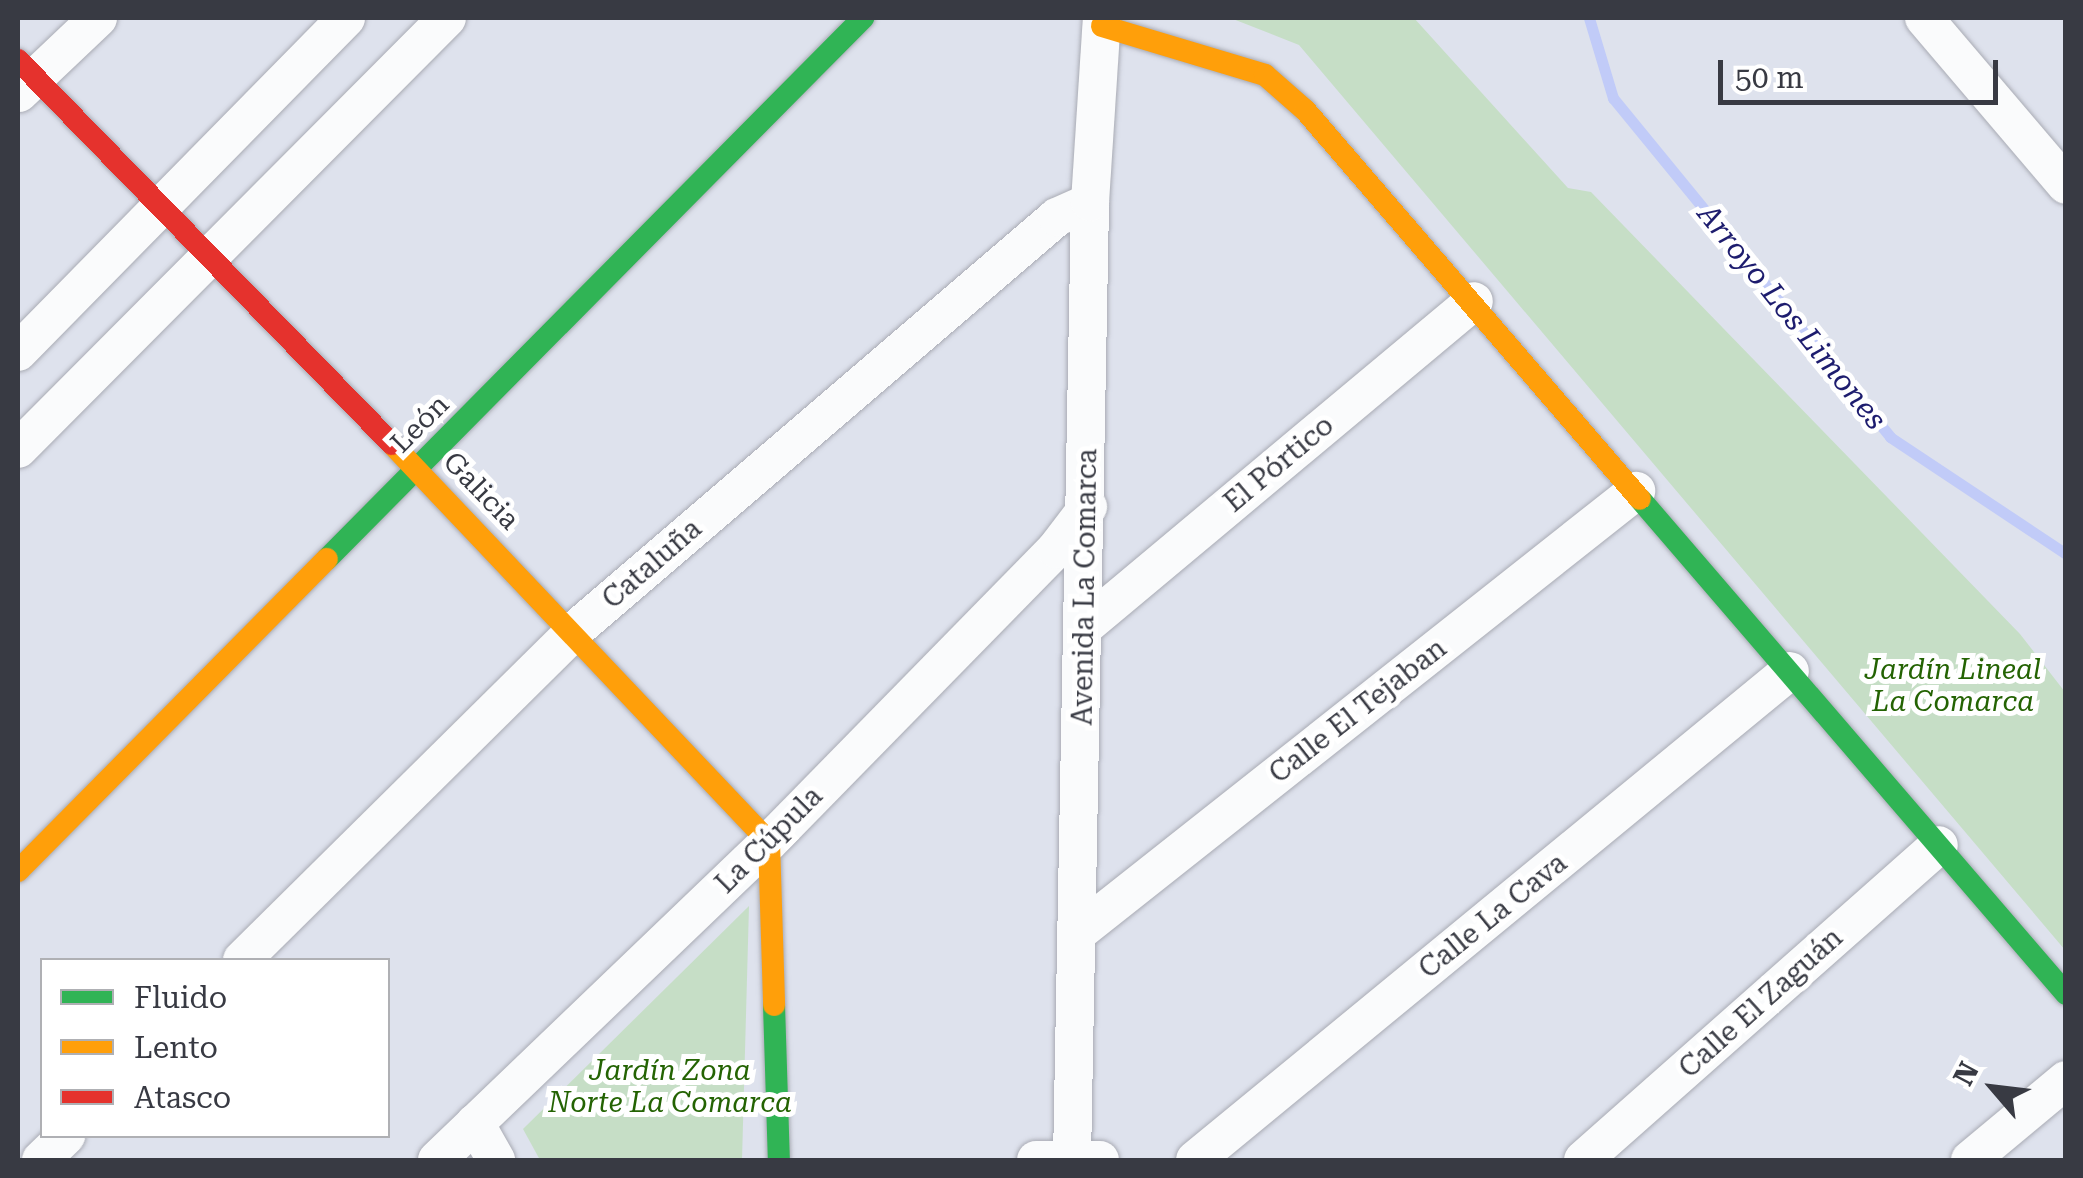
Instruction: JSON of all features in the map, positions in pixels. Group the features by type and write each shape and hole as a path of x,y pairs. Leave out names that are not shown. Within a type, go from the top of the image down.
{"street":[{"path":"23,77 98,18"},
{"path":"18,352 346,18"},
{"path":"18,449 447,18"},
{"name":"León","path":"18,872 862,18"},
{"path":"1924,18 2066,185"},
{"path":"1102,22 1265,75 1305,110 1474,301 2066,994"},
{"name":"Avenida La Comarca","path":"1070,1159 1081,930 1090,202 1102,22"},
{"name":"Galicia","path":"23,77 418,469 769,842"},
{"name":"Cataluña","path":"244,958 574,631 1057,217 1090,202"},
{"name":"El Pórtico","path":"1084,628 1474,301"},
{"name":"Calle El Tejaban","path":"1081,930 1636,491"},
{"name":"La Cúpula","path":"437,1160 769,842 1056,549 1088,507"},
{"name":"Calle La Cava","path":"1195,1160 1790,671"},
{"path":"769,842 779,1160"},
{"name":"Calle El Zaguán","path":"1584,1160 1939,845"},
{"path":"1970,1160 2066,1080"},
{"path":"475,1123 496,1160"},
{"path":"41,1160 64,1138"}],"green space":[{"name":"Jardín Lineal La Comarca","path":"1181,18 1414,18 1568,188 1591,192 2020,634 2065,692 2065,950 1299,45 1233,19"},
{"name":"Jardín Zona Norte La Comarca","path":"749,906 742,1160 540,1160 523,1129"}],"waterway":[{"name":"Arroyo Los Limones","path":"1589,18 1613,98 1890,437 2066,554"}],"traffic: fast":[{"path":"327,559 863,18"},
{"path":"1640,499 2066,994"},
{"path":"774,1005 779,1160"}],"traffic: slow":[{"path":"1102,26 1265,75 1305,110 1640,499"},
{"path":"392,444 769,842 774,1005"},
{"path":"18,871 327,559"}],"traffic: jam":[{"path":"18,60 392,444"}]}
